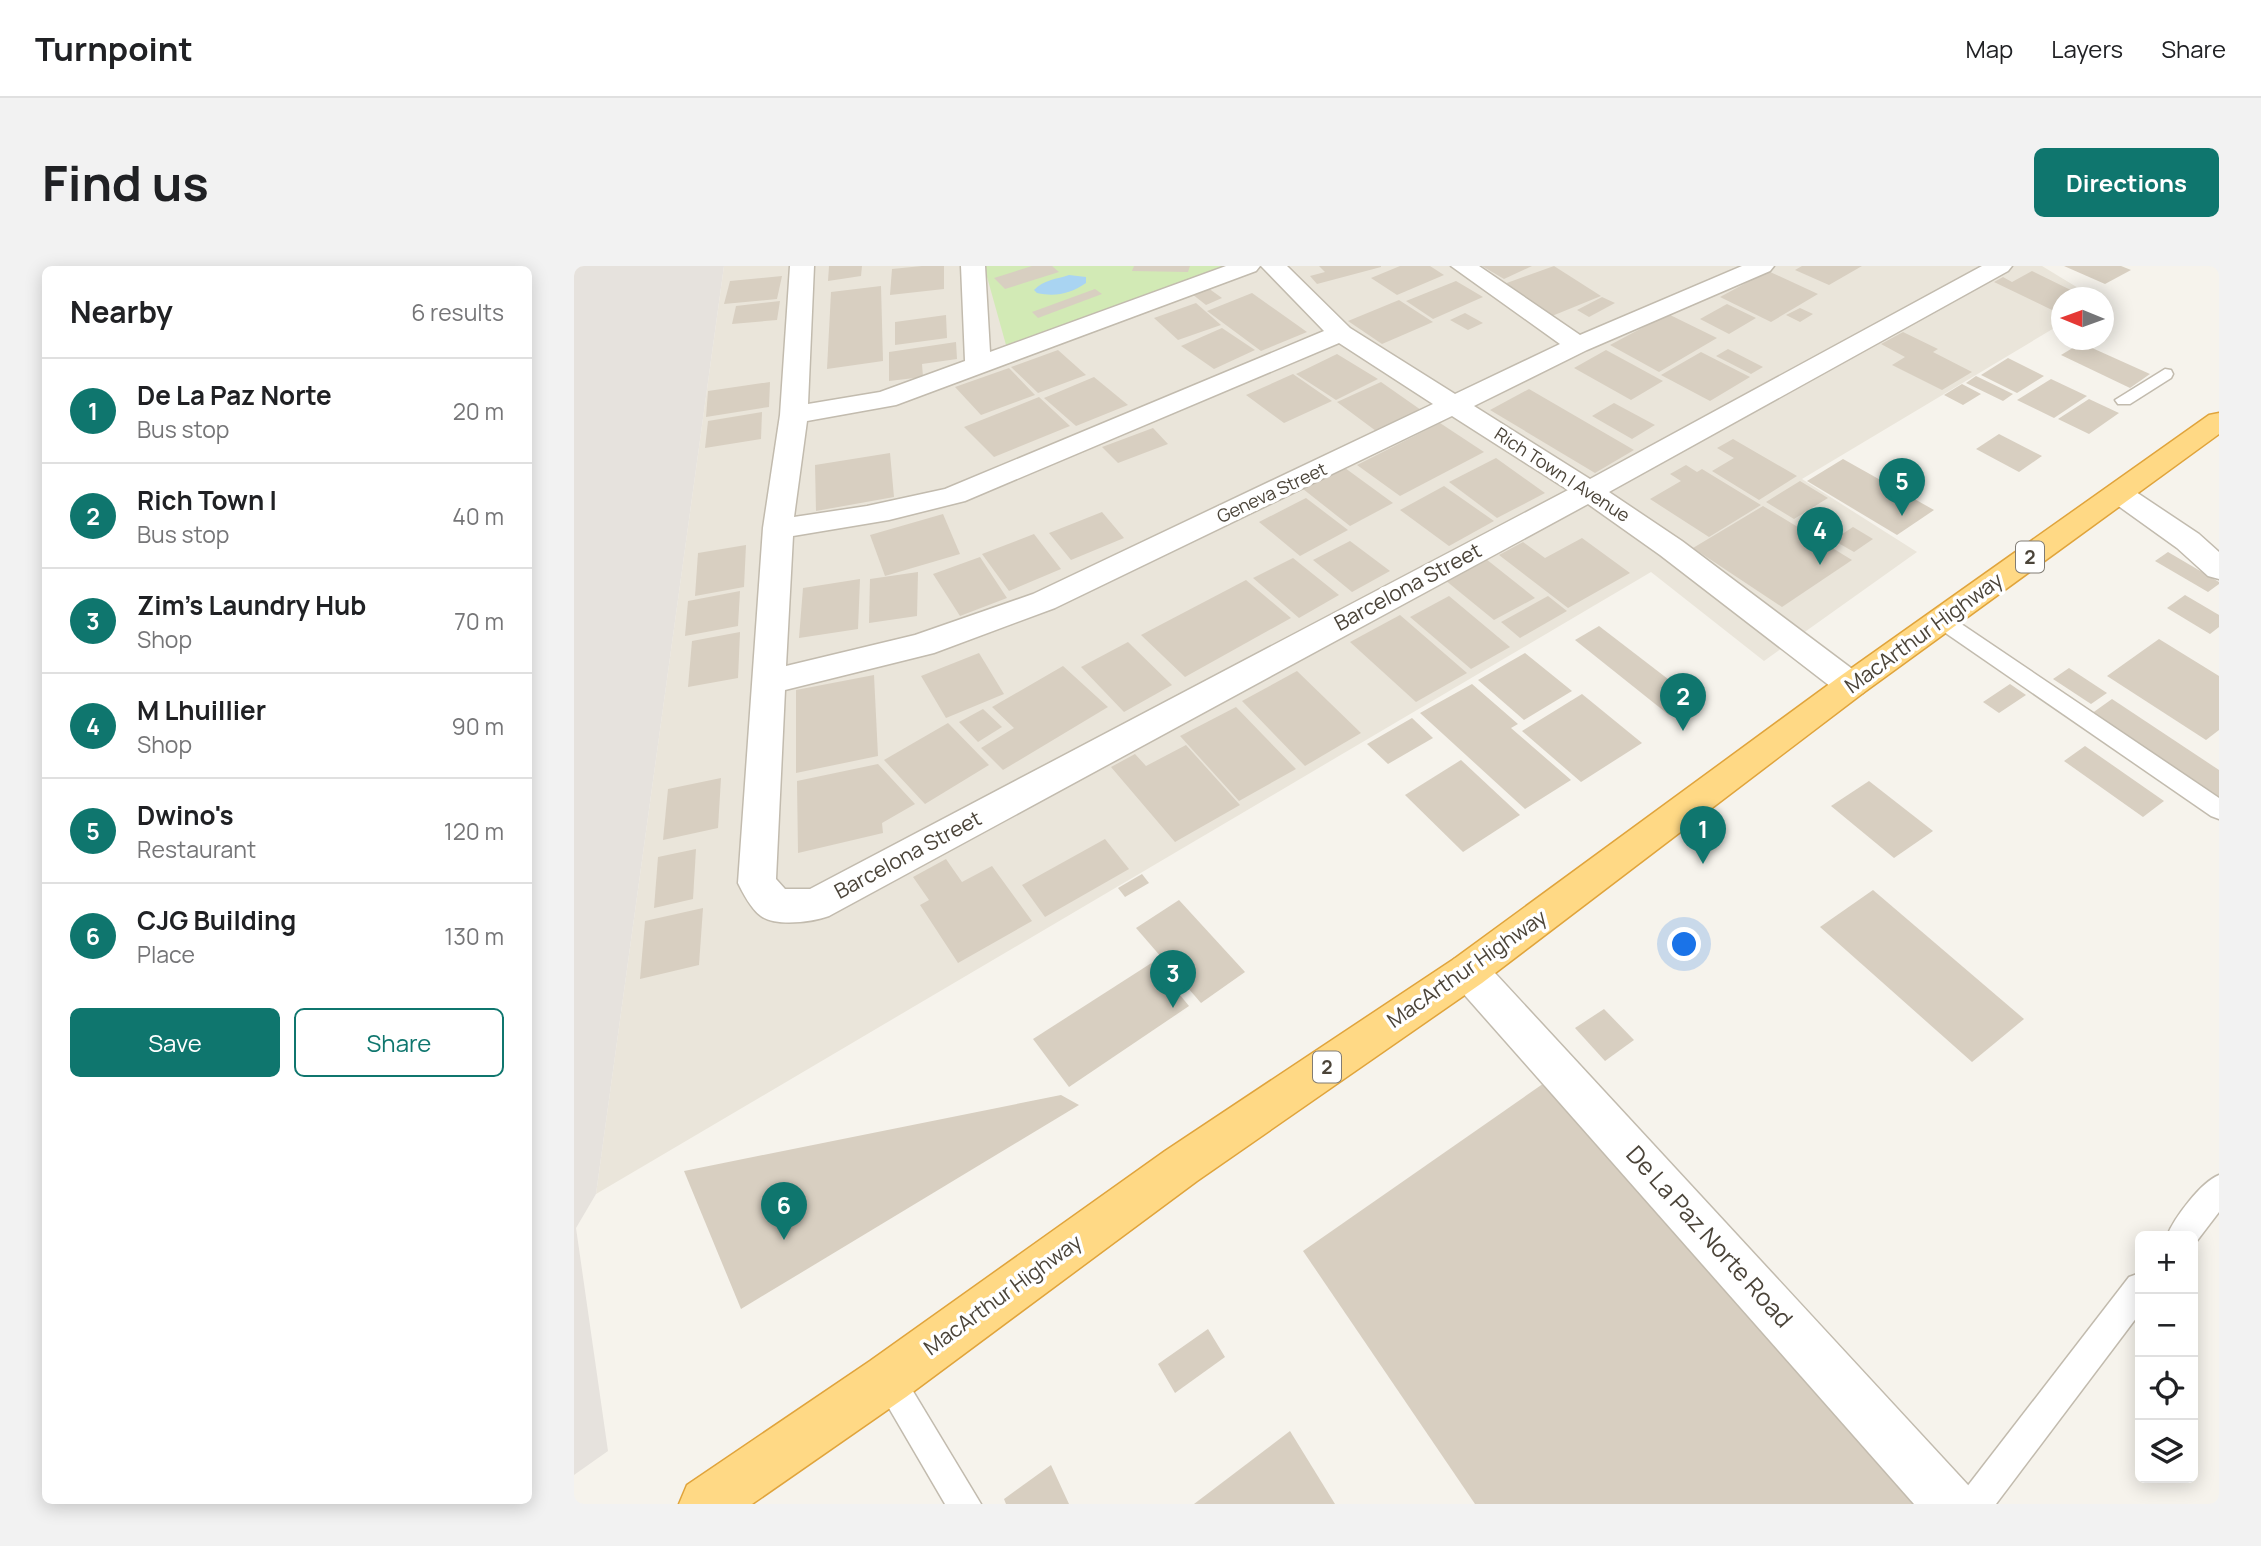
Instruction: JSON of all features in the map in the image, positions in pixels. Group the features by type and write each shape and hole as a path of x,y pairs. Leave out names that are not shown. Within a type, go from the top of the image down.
{"highway":[{"name":"MacArthur Highway","path":"706,1504 888,1379 1181,1166 1468,971 1851,685 2219,421"}],"street":[{"path":"768,682 778,528 794,415 802,266"},
{"path":"973,266 978,366"},
{"path":"794,415 886,399 1248,266"},
{"name":"Rich Town I Avenue","path":"1273,266 1341,333 1456,405 1671,548 1851,685"},
{"path":"1463,266 1578,345"},
{"name":"Geneva Street","path":"768,682 922,645 1044,601 1578,345 1762,266"},
{"name":"Barcelona Street","path":"768,682 757,883 775,905 815,905 1588,491 2000,266"},
{"path":"778,528 858,518 906,509 955,495 1341,333"},
{"path":"2120,494 2188,541 2219,569"},
{"name":"De La Paz Norte Road","path":"1468,971 1949,1504"}],"lane":[{"path":"2124,400 2165,374"},
{"path":"1941,620 2219,810"},
{"path":"2186,1231 2219,1189"},
{"path":"1975,1504 2136,1294"},
{"path":"888,1379 964,1504"}],"shaded area":[{"path":"574,266 724,266 596,1194 576,1228 608,1451 574,1475"},
{"path":"724,266 2042,266 2077,287 2051,287 2051,330 1802,479 1917,552 1764,661 1651,572 596,1194"}],"green space":[{"path":"984,266 1232,266 1006,345"}],"water":[{"path":"1069,275 1086,277 1086,283 1068,292 1050,295 1034,290 1046,282"}],"building":[{"path":"829,266 862,266 861,276 828,281"},
{"path":"944,266 944,289 890,295 892,269"},
{"path":"1032,266 1052,266 1059,272 1005,289 994,278"},
{"path":"1134,266 1190,266 1188,272 1132,271"},
{"path":"1319,266 1381,267 1317,284 1310,276 1325,272"},
{"path":"1400,266 1430,266 1444,275 1397,295 1371,278"},
{"path":"1482,266 1532,266 1504,279"},
{"path":"1554,266 1601,296 1552,316 1504,284"},
{"path":"1802,266 1862,266 1829,285 1795,270"},
{"path":"2064,266 2121,266 2131,270 2105,284"},
{"path":"1768,271 1818,294 1771,322 1720,297"},
{"path":"2032,271 2065,287 2051,287 2051,310 1994,282 2003,277 2012,282"},
{"path":"782,276 777,299 724,304 730,281"},
{"path":"1456,281 1483,297 1433,319 1406,301"},
{"path":"881,286 883,361 827,369 831,292"},
{"path":"1208,288 1222,298 1206,305 1192,294"},
{"path":"1095,289 1102,294 1038,318 1032,312"},
{"path":"1252,293 1307,332 1261,351 1207,311"},
{"path":"1602,297 1615,303 1589,317 1577,310"},
{"path":"1399,300 1433,322 1382,344 1348,321"},
{"path":"780,301 777,320 732,324 736,306"},
{"path":"1196,303 1221,325 1178,340 1154,318"},
{"path":"1727,304 1756,318 1729,334 1700,319"},
{"path":"1800,308 1813,314 1800,322 1786,315"},
{"path":"1465,313 1483,323 1468,330 1450,320"},
{"path":"1668,314 1717,338 1659,372 1610,345"},
{"path":"946,315 947,338 895,345 895,322"},
{"path":"1222,328 1255,350 1214,369 1181,346"},
{"path":"1903,332 1938,349 1933,352 1972,372 1942,390 1892,365 1905,357 1881,344"},
{"path":"956,342 957,359 922,364 923,377 889,381 889,352"},
{"path":"1728,349 1763,367 1751,374 1716,356"},
{"path":"1058,350 1086,375 1038,393 1011,367"},
{"path":"1606,350 1663,381 1631,400 1574,368"},
{"path":"2069,350 2097,350 2150,374 2130,388 2061,355"},
{"path":"1701,352 1750,377 1710,401 1661,375"},
{"path":"1337,354 1378,379 1336,400 1296,374"},
{"path":"2008,358 2044,376 2017,393 1981,375"},
{"path":"1009,368 1035,395 981,415 955,387"},
{"path":"1293,374 1332,401 1284,423 1246,395"},
{"path":"1976,376 2013,394 2003,401 1966,383"},
{"path":"1094,377 1128,405 1076,426 1044,398"},
{"path":"2051,379 2087,396 2054,418 2017,400"},
{"path":"770,382 769,407 706,417 708,391"},
{"path":"1381,382 1421,410 1376,431 1337,402"},
{"path":"1962,384 1981,394 1963,405 1944,395"},
{"path":"1529,389 1634,450 1595,473 1490,410"},
{"path":"1039,397 1070,426 994,457 964,427"},
{"path":"2089,399 2119,413 2089,434 2058,419"},
{"path":"1614,403 1655,425 1632,439 1592,416"},
{"path":"762,412 761,439 705,448 708,421"},
{"path":"1440,423 1484,452 1400,496 1357,465"},
{"path":"1153,428 1168,444 1118,463 1102,447"},
{"path":"1999,434 2042,456 2019,472 1976,449"},
{"path":"1733,439 1797,476 1759,500 1712,471 1734,458 1717,448"},
{"path":"890,453 894,497 816,511 815,465"},
{"path":"1496,458 1545,493 1497,518 1449,482"},
{"path":"1843,459 1934,510 1897,535 1807,481"},
{"path":"1686,465 1697,472 1702,469 1761,505 1709,537 1650,499 1681,481 1670,474"},
{"path":"1345,468 1393,503 1350,526 1303,489"},
{"path":"1800,481 1828,498 1794,519 1766,502"},
{"path":"1444,486 1494,521 1449,546 1400,510"},
{"path":"1306,498 1348,530 1300,556 1259,522"},
{"path":"1763,506 1852,560 1782,607 1693,548"},
{"path":"1102,512 1124,538 1071,560 1049,533"},
{"path":"943,514 960,554 885,576 870,535"},
{"path":"1821,517 1840,529 1825,539 1805,527"},
{"path":"1853,527 1873,539 1854,552 1833,540"},
{"path":"1034,534 1061,569 1009,591 982,554"},
{"path":"1582,538 1630,573 1568,608 1499,555 1523,542 1545,558"},
{"path":"1350,541 1390,571 1352,592 1313,560"},
{"path":"746,545 744,587 695,596 698,553"},
{"path":"2168,552 2219,584 2208,592 2155,561"},
{"path":"980,557 1007,598 960,616 933,574"},
{"path":"1293,558 1339,595 1299,618 1253,578"},
{"path":"1486,559 1535,598 1494,620 1445,580"},
{"path":"918,572 917,616 869,623 870,579"},
{"path":"860,579 858,629 799,638 803,588"},
{"path":"1246,580 1291,618 1185,677 1141,635"},
{"path":"740,591 738,626 685,636 688,601"},
{"path":"2185,595 2219,615 2219,627 2210,634 2167,608"},
{"path":"1449,596 1510,647 1471,669 1410,617"},
{"path":"1548,596 1567,611 1520,638 1501,622"},
{"path":"1400,615 1467,673 1416,702 1350,642"},
{"path":"1599,626 1694,699 1669,715 1575,640"},
{"path":"740,632 738,678 688,687 692,641"},
{"path":"2159,639 2219,676 2219,730 2206,740 2107,676"},
{"path":"1128,642 1172,685 1124,712 1081,667"},
{"path":"979,653 1004,694 946,718 921,676"},
{"path":"1525,653 1572,691 1524,720 1478,680"},
{"path":"1063,666 1108,707 1003,770 981,748 1014,728 992,707"},
{"path":"2069,668 2107,693 2091,704 2053,679"},
{"path":"1297,671 1361,733 1305,766 1242,701"},
{"path":"874,675 878,756 796,773 796,690"},
{"path":"1472,684 1518,724 1511,728 1571,780 1525,809 1420,713"},
{"path":"2010,684 2026,695 1999,713 1983,702"},
{"path":"1582,694 1642,743 1581,782 1522,731"},
{"path":"2112,699 2219,770 2219,801 2091,714"},
{"path":"1236,707 1296,769 1239,801 1180,736"},
{"path":"983,709 1002,727 978,742 959,722"},
{"path":"1412,718 1433,738 1388,764 1367,744"},
{"path":"948,723 989,765 925,804 884,760"},
{"path":"1186,745 1240,805 1175,842 1111,767 1135,754 1146,766"},
{"path":"2085,746 2164,801 2143,817 2064,761"},
{"path":"1461,760 1520,815 1463,852 1405,795"},
{"path":"878,764 915,804 882,823 883,833 798,853 797,781"},
{"path":"721,778 718,828 663,840 668,789"},
{"path":"1869,781 1933,831 1894,858 1831,806"},
{"path":"1105,839 1129,869 1045,917 1022,885"},
{"path":"696,849 693,899 654,908 658,857"},
{"path":"946,859 962,882 992,866 1032,921 958,963 920,905 929,900 913,877"},
{"path":"1142,874 1149,883 1125,897 1118,888"},
{"path":"1873,890 2024,1019 1972,1062 1820,927"},
{"path":"1179,900 1245,972 1201,1003 1136,928"},
{"path":"703,908 699,965 640,979 645,921"},
{"path":"1153,962 1189,1006 1069,1087 1033,1039"},
{"path":"1604,1009 1634,1040 1605,1061 1575,1028"},
{"path":"1547,1081 1919,1504 1475,1504 1303,1251"},
{"path":"1061,1095 1079,1105 741,1309 684,1171"},
{"path":"1208,1329 1225,1357 1175,1393 1158,1364"},
{"path":"1290,1431 1335,1504 1194,1504"},
{"path":"1051,1465 1069,1504 1006,1504 1004,1499"}],"place":[{"name":"Dwino's","path":"1902,516"},
{"name":"M Lhuillier","path":"1820,565"},
{"name":"Rich Town I","path":"1683,731"},
{"name":"De La Paz Norte","path":"1703,864"},
{"name":"Zim's Laundry Hub","path":"1173,1008"},
{"name":"CJG Building","path":"784,1240"}]}
